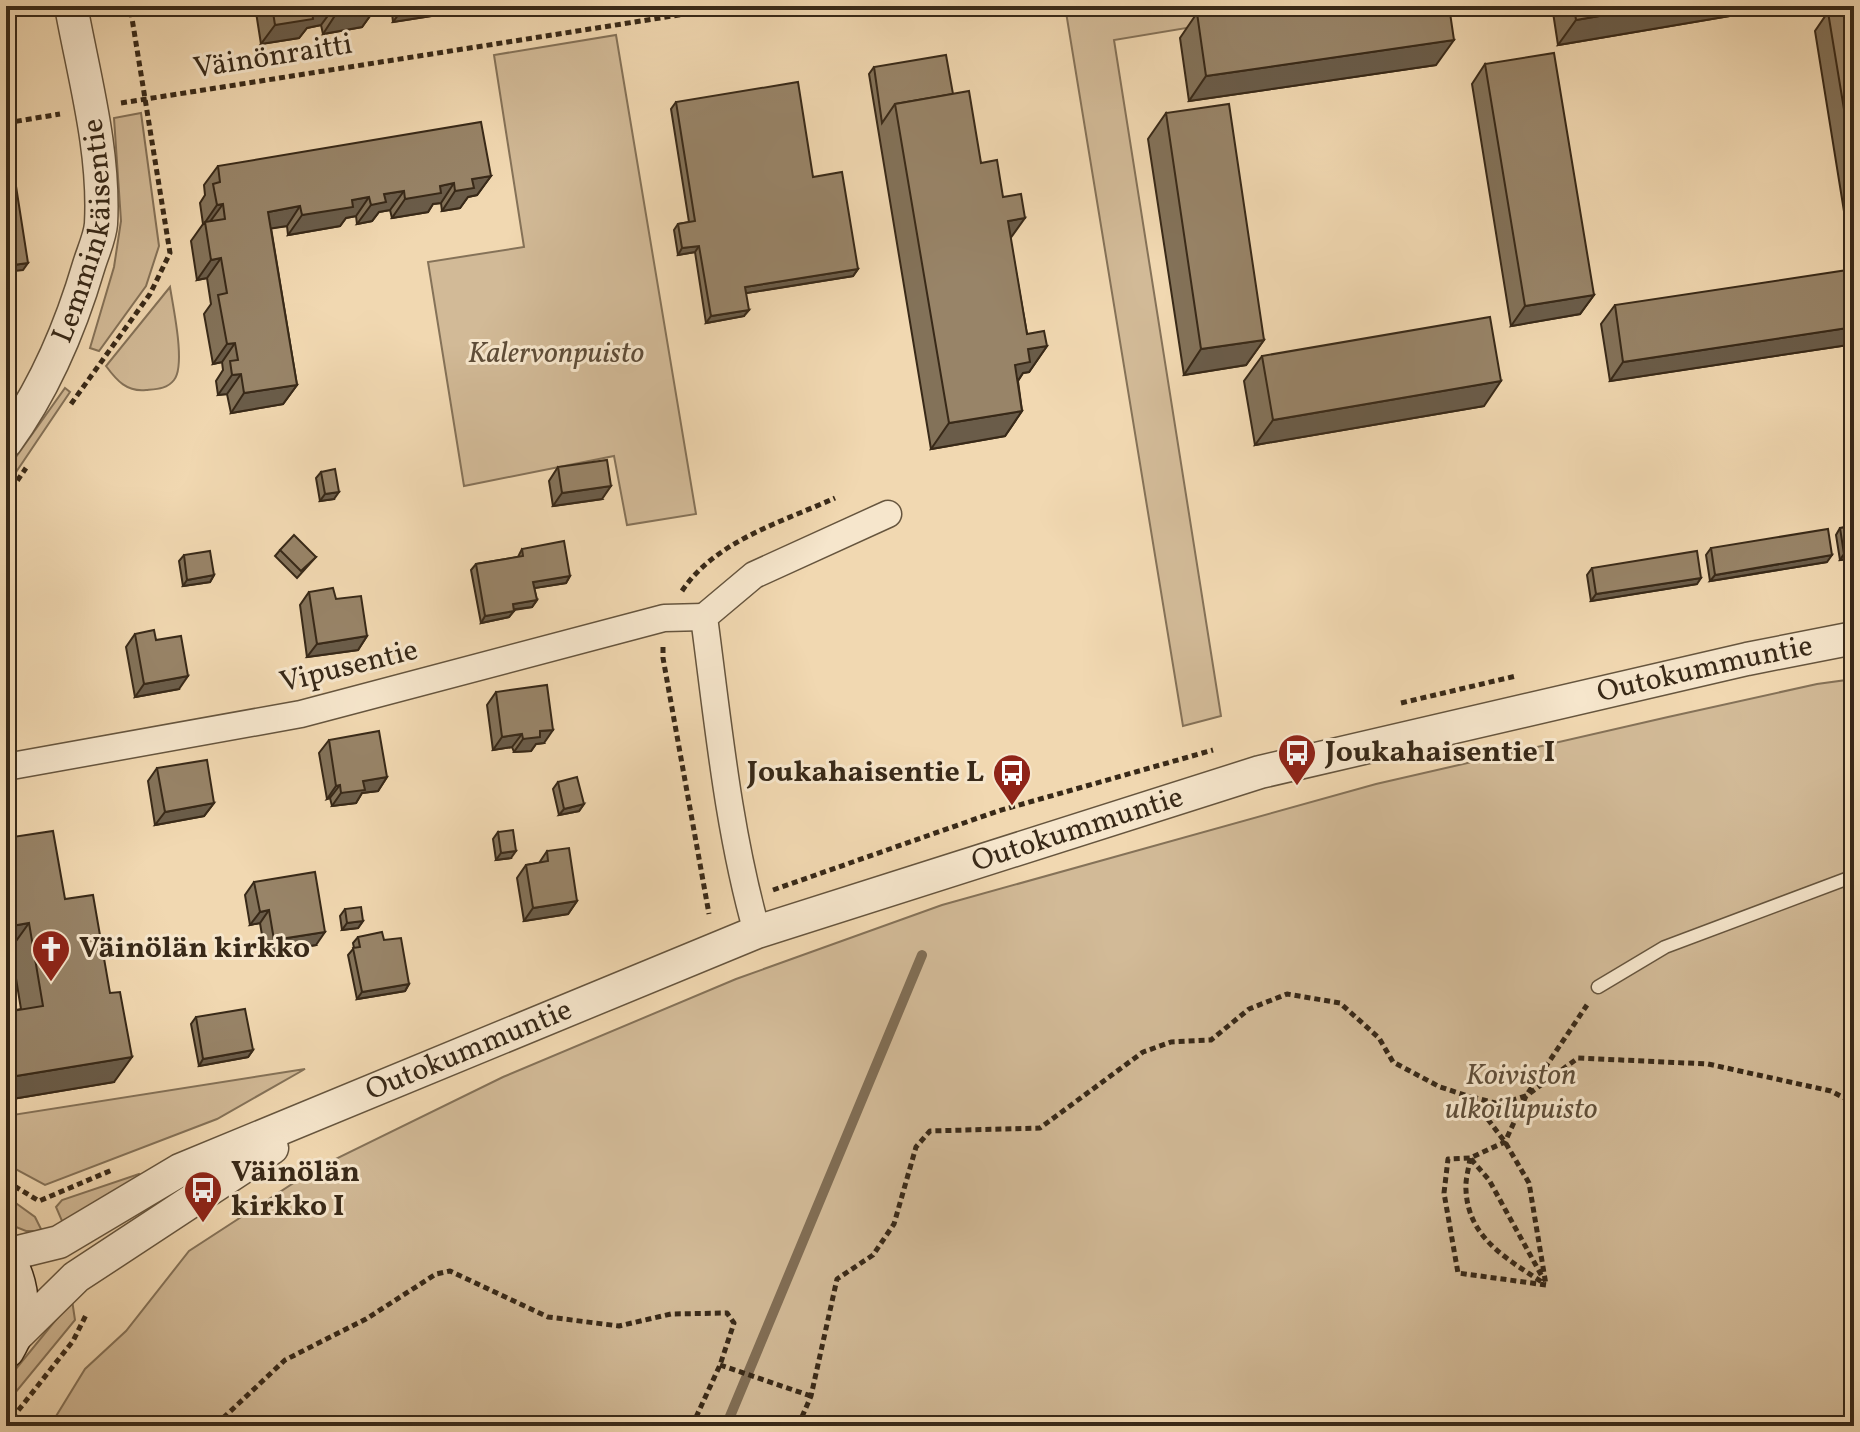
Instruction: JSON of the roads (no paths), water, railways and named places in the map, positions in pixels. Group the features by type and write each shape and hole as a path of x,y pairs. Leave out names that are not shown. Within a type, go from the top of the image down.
{"main road":[{"path":"6,1256 16,1275 20,1296 20,1317 10,1344"}],"street":[{"name":"Lemminkäisentie","path":"6,442 20,422 63,340 101,227 98,151 71,6"},
{"path":"757,932 747,899 732,815 704,617 754,575 888,514"},
{"name":"Vipusentie","path":"6,767 301,714 664,618 704,617"},
{"name":"Outokummuntie","path":"6,1256 59,1242 180,1170 757,932 1260,772 1747,659 1854,638"},
{"name":"Outokummuntie","path":"10,1344 76,1277 328,1111"}],"lane":[{"path":"1598,987 1665,947 1854,876"}],"waterway":[{"path":"726,1426 922,955"}],"place":[{"name":"Joukahaisentie I","path":"1297,787"},
{"name":"Joukahaisentie L","path":"1012,807"},
{"name":"Väinölän kirkko","path":"51,983"},
{"name":"Väinölän kirkko I","path":"203,1224"}],"park label":[{"name":"Kalervonpuisto","path":"556,354"},
{"name":"Koiviston ulkoilupuisto","path":"1521,1093"}]}
